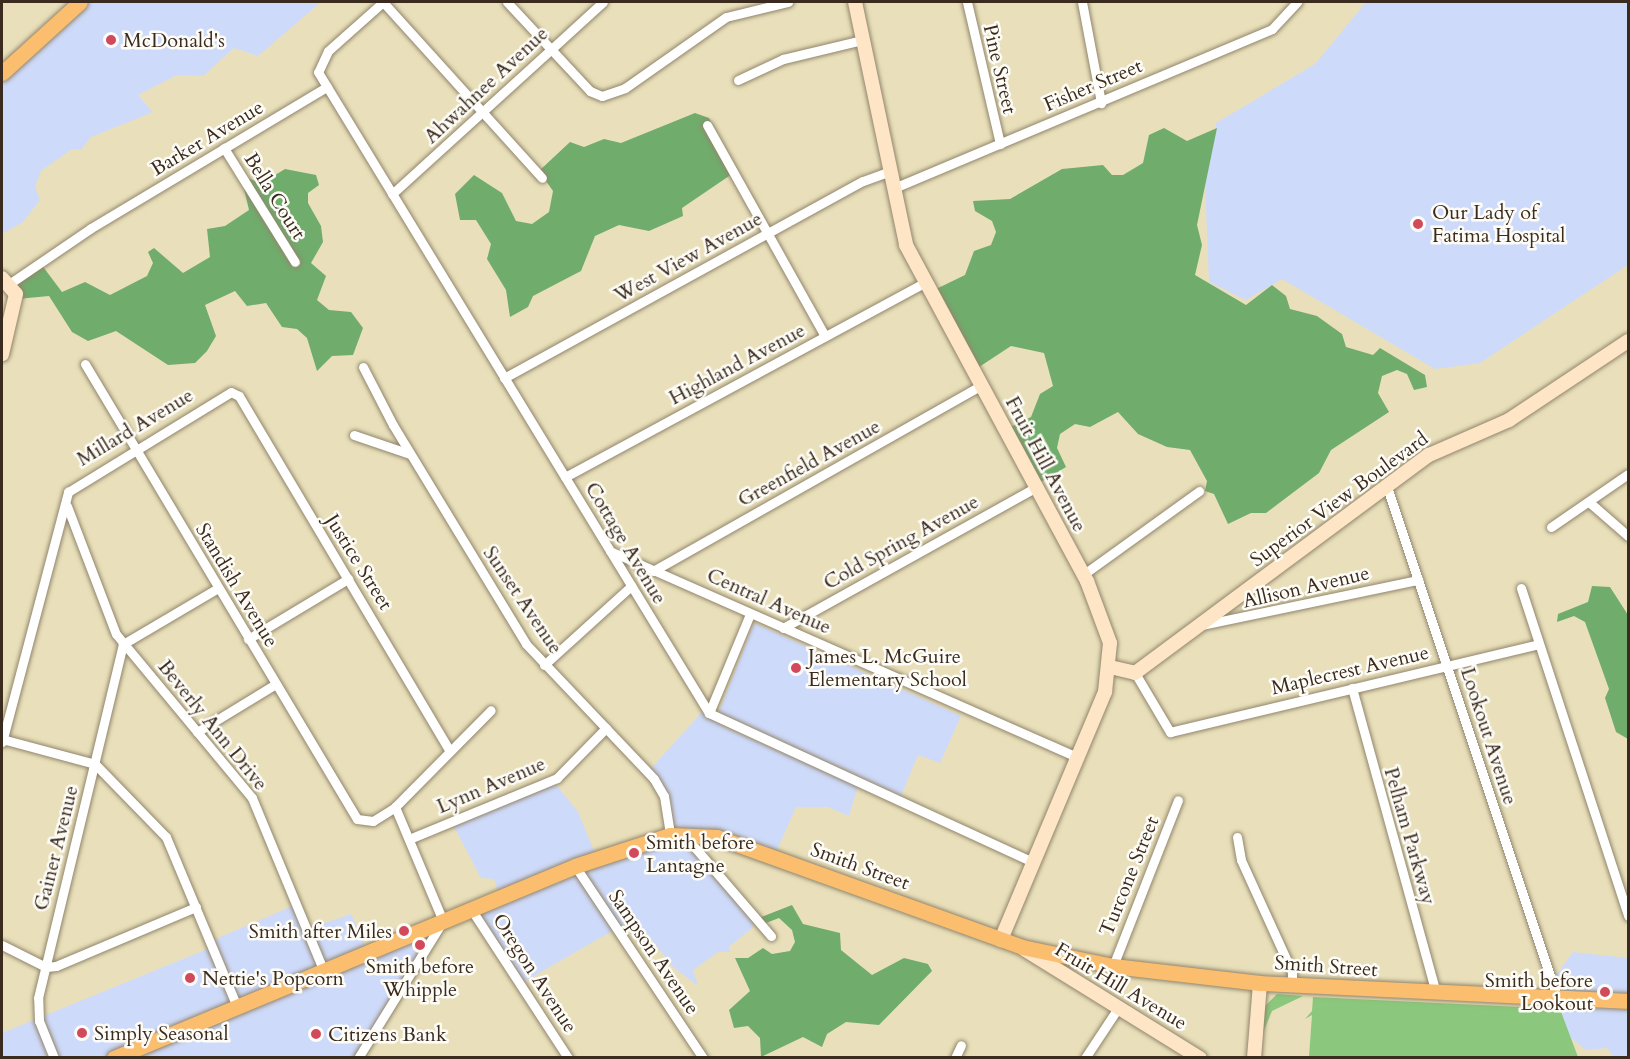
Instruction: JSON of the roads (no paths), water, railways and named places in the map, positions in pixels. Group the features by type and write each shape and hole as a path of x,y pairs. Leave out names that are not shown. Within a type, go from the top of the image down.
{"main road":[{"path":"2,73 80,2"},
{"name":"Smith Street","path":"114,1058 238,1009 575,866 677,835 728,841 1000,940 1022,947 1113,966 1260,983 1436,994 1629,1001"}],"street":[{"path":"327,87 319,62 383,2 542,178"},
{"path":"507,2 590,91 607,95 726,17 788,2"},
{"name":"Ahwahnee Avenue","path":"392,194 603,2"},
{"name":"Fruit Hill Avenue","path":"855,2 904,239 925,282 1084,574 1105,621 1110,667 1077,757 1000,940"},
{"name":"Pine Street","path":"966,2 1000,144"},
{"path":"1082,2 1101,103"},
{"name":"Fisher Street","path":"894,188 1101,103 1272,29 1297,2"},
{"path":"738,80 783,59 863,40"},
{"name":"Barker Avenue","path":"5,281 327,87"},
{"name":"Cottage Avenue","path":"327,87 709,713"},
{"path":"706,125 769,233 825,336"},
{"name":"Bella Court","path":"224,148 295,262"},
{"name":"West View Avenue","path":"504,378 769,233 891,171"},
{"path":"2,354 16,301 5,281"},
{"name":"Highland Avenue","path":"565,477 925,282"},
{"name":"Superior View Boulevard","path":"1135,673 1447,444 1519,414 1629,341"},
{"name":"Standish Avenue","path":"85,364 274,685 362,821 395,807"},
{"name":"Sunset Avenue","path":"363,367 410,454 508,618 544,665 606,728 660,788 677,835"},
{"name":"Greenfield Avenue","path":"653,571 982,385"},
{"name":"Millard Avenue","path":"2,740 74,485 235,393"},
{"name":"Justice Street","path":"235,393 449,750"},
{"path":"354,435 410,454"},
{"path":"1551,527 1629,474"},
{"name":"Lookout Avenue","path":"1387,487 1557,997"},
{"name":"Cold Spring Avenue","path":"783,628 1036,488"},
{"path":"1084,574 1199,491"},
{"path":"1588,501 1629,536"},
{"name":"Beverly Ann Drive","path":"67,506 123,644 252,798 324,972"},
{"name":"Central Avenue","path":"610,551 1077,757"},
{"path":"248,639 348,579"},
{"name":"Allison Avenue","path":"1202,625 1418,580"},
{"path":"544,665 631,586"},
{"path":"123,644 218,588"},
{"path":"1521,588 1629,916"},
{"path":"750,614 709,713 1033,862"},
{"name":"Gainer Avenue","path":"54,1058 37,1012 123,644"},
{"name":"Maplecrest Avenue","path":"1135,673 1170,732 1538,644"},
{"path":"1110,667 1135,673"},
{"path":"197,732 274,685"},
{"name":"Pelham Parkway","path":"1352,688 1436,994"},
{"path":"371,1058 360,1054 443,921 395,807 491,710"},
{"name":"Lynn Avenue","path":"409,839 557,778 606,728"},
{"path":"2,740 95,764 170,843 238,1009"},
{"name":"Turcone Street","path":"1113,966 1178,800"},
{"path":"677,835 771,936"},
{"path":"1237,837 1241,860 1292,972 1292,985"},
{"name":"Sampson Avenue","path":"575,866 703,1058"},
{"path":"2,945 46,967 196,908"},
{"name":"Oregon Avenue","path":"471,909 568,1058"},
{"name":"Fruit Hill Avenue","path":"1022,947 1200,1058"},
{"path":"1251,1055 1260,983"},
{"path":"1085,1058 1118,1008"},
{"path":"955,1058 961,1045"}],"place":[{"name":"McDonald's","path":"111,40"},
{"name":"Our Lady of Fatima Hospital","path":"1418,224"},
{"name":"James L. McGuire Elementary School","path":"796,668"},
{"name":"Smith before Lantagne","path":"634,853"},
{"name":"Smith after Miles","path":"404,931"},
{"name":"Smith before Whipple","path":"420,945"},
{"name":"Nettie's Popcorn","path":"190,978"},
{"name":"Smith before Lookout","path":"1605,992"},
{"name":"Simply Seasonal","path":"82,1033"},
{"name":"Citizens Bank","path":"316,1034"}]}
